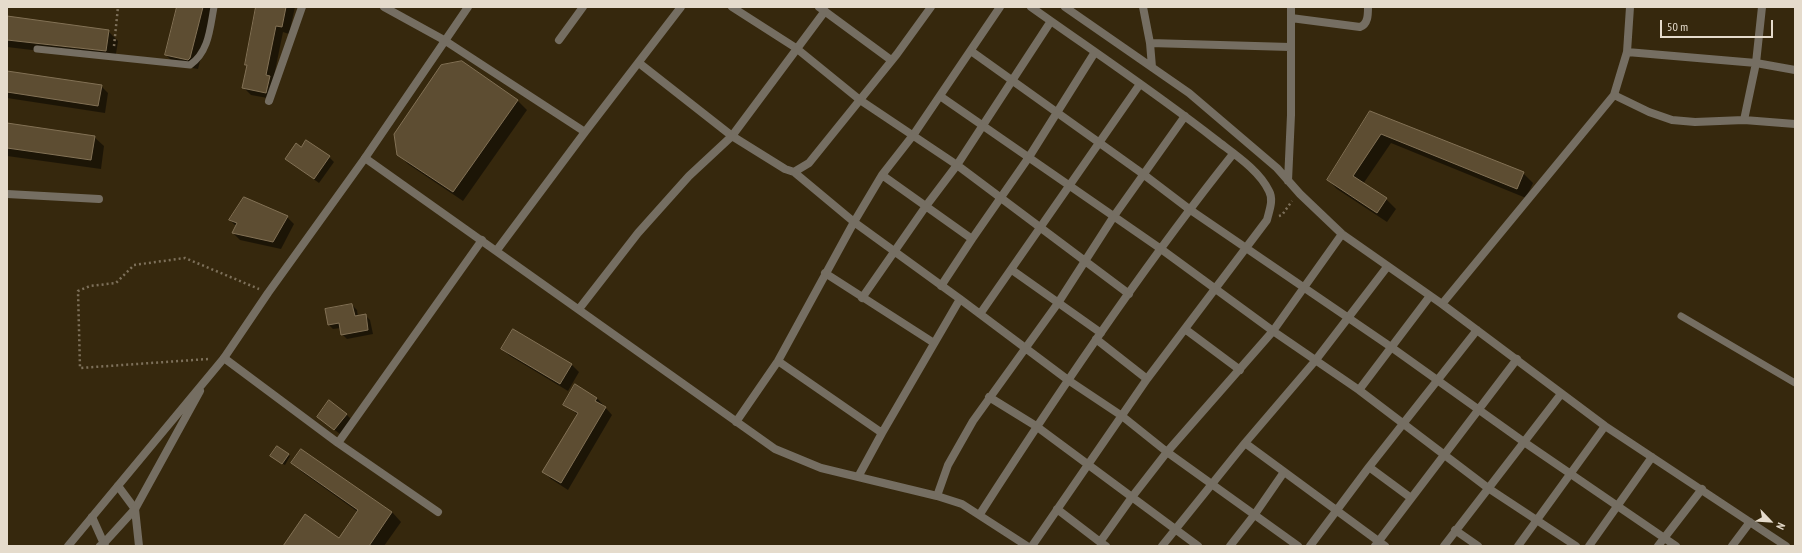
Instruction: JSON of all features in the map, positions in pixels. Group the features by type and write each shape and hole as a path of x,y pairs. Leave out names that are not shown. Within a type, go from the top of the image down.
{"street":[{"path":"269,101 302,7"},
{"path":"384,7 444,40 585,132"},
{"path":"68,546 224,358 268,293 365,158 444,40 468,7"},
{"path":"559,40 583,7"},
{"path":"497,250 681,7"},
{"path":"732,7 796,48 860,100 914,134 957,165 1129,294"},
{"path":"794,172 809,163 860,100 930,7"},
{"path":"736,422 778,361 854,222 882,175 914,134 1000,7"},
{"path":"1030,7 1185,116 1233,154 1252,170 1270,192 1272,201 1267,220 1147,379 1032,546"},
{"path":"1065,7 1189,93 1238,133 1277,168 1300,194 1342,234 1387,267 1442,304 1605,426 1786,546"},
{"path":"1143,7 1150,43 1152,67"},
{"path":"1288,181 1291,115 1291,7"},
{"path":"1291,18 1360,27 1366,22 1368,7"},
{"path":"1442,304 1614,95 1627,52 1630,7"},
{"path":"1744,120 1756,63 1762,7"},
{"path":"579,309 638,233 689,176 732,136 796,48 822,9 891,60"},
{"path":"862,298 896,252 926,206 957,165 1014,81 1051,21"},
{"path":"1150,43 1290,46"},
{"path":"971,51 1143,174 1189,209 1247,247 1571,475 1676,546"},
{"path":"941,286 1029,157 1095,52"},
{"path":"1627,52 1756,63 1795,70"},
{"path":"639,63 732,136 785,169 794,172 854,222 1068,380 1122,416 1167,452 1298,546"},
{"path":"980,314 1140,84"},
{"path":"1614,95 1649,112 1672,120 1695,122 1744,120 1795,124"},
{"path":"940,96 1070,185 1315,361 1359,390 1488,488 1576,546"},
{"path":"937,496 954,452 989,397 1058,303 1084,260 1185,116"},
{"path":"980,514 1036,426 1098,336 1189,209 1233,154"},
{"path":"365,158 497,250 775,449 821,468 937,496 962,504 980,514 1027,546"},
{"path":"882,175 972,239"},
{"path":"7,194 99,199"},
{"path":"1058,510 1103,544 1132,497 1167,452 1273,331 1342,234"},
{"path":"338,443 482,240"},
{"path":"1162,546 1245,442 1315,361 1387,267"},
{"path":"1012,270 1058,303 1147,379"},
{"path":"825,274 934,343"},
{"path":"1359,390 1430,296"},
{"path":"858,477 960,299"},
{"path":"1185,329 1240,370"},
{"path":"1310,546 1402,424 1477,330"},
{"path":"224,358 338,443 438,512"},
{"path":"1245,442 1380,544 1411,498 1517,359"},
{"path":"778,361 882,433"},
{"path":"92,517 103,545 134,509 210,373"},
{"path":"1444,546 1561,394"},
{"path":"989,397 1036,426 1198,546"},
{"path":"1518,546 1571,475 1605,426"},
{"path":"1589,546 1652,457"},
{"path":"1369,467 1411,498"},
{"path":"1230,546 1255,514 1284,472"},
{"path":"118,486 134,509 139,546"},
{"path":"1658,546 1702,489"},
{"path":"1732,546 1750,522"},
{"path":"1455,530 1478,546"}],"lane":[{"path":"36,49 190,65 200,59 206,47 214,7"},
{"path":"1681,316 1795,383"}],"path":[{"path":"113,58 118,7"},
{"path":"1267,220 1282,215 1289,204 1300,194"},
{"path":"224,358 80,368 78,291 90,286 116,283 134,265 185,258 268,293"}],"building":[{"path":"177,7 203,7 190,58 188,60 165,55"},
{"path":"256,7 286,7 282,27 276,26 266,75 270,76 266,93 242,88"},
{"path":"7,16 109,30 106,51 7,40"},
{"path":"462,61 518,100 453,192 397,155 394,134 441,65"},
{"path":"7,71 102,85 98,106 7,92"},
{"path":"1370,111 1524,172 1517,189 1381,134 1353,176 1387,198 1377,213 1327,180"},
{"path":"7,123 95,136 91,160 7,148"},
{"path":"306,140 330,156 314,179 285,159 296,143 301,147"},
{"path":"244,197 288,216 273,242 232,233 237,223 229,220"},
{"path":"352,304 355,316 366,314 368,330 341,335 339,323 328,325 325,309"},
{"path":"513,329 572,364 560,384 501,349"},
{"path":"575,384 597,398 595,401 606,407 561,483 542,472 578,413 563,405"},
{"path":"329,400 347,414 334,430 317,417"},
{"path":"277,446 289,454 282,464 270,456"},
{"path":"301,449 392,512 369,546 283,546 305,514 339,538 358,510 291,463"}]}
